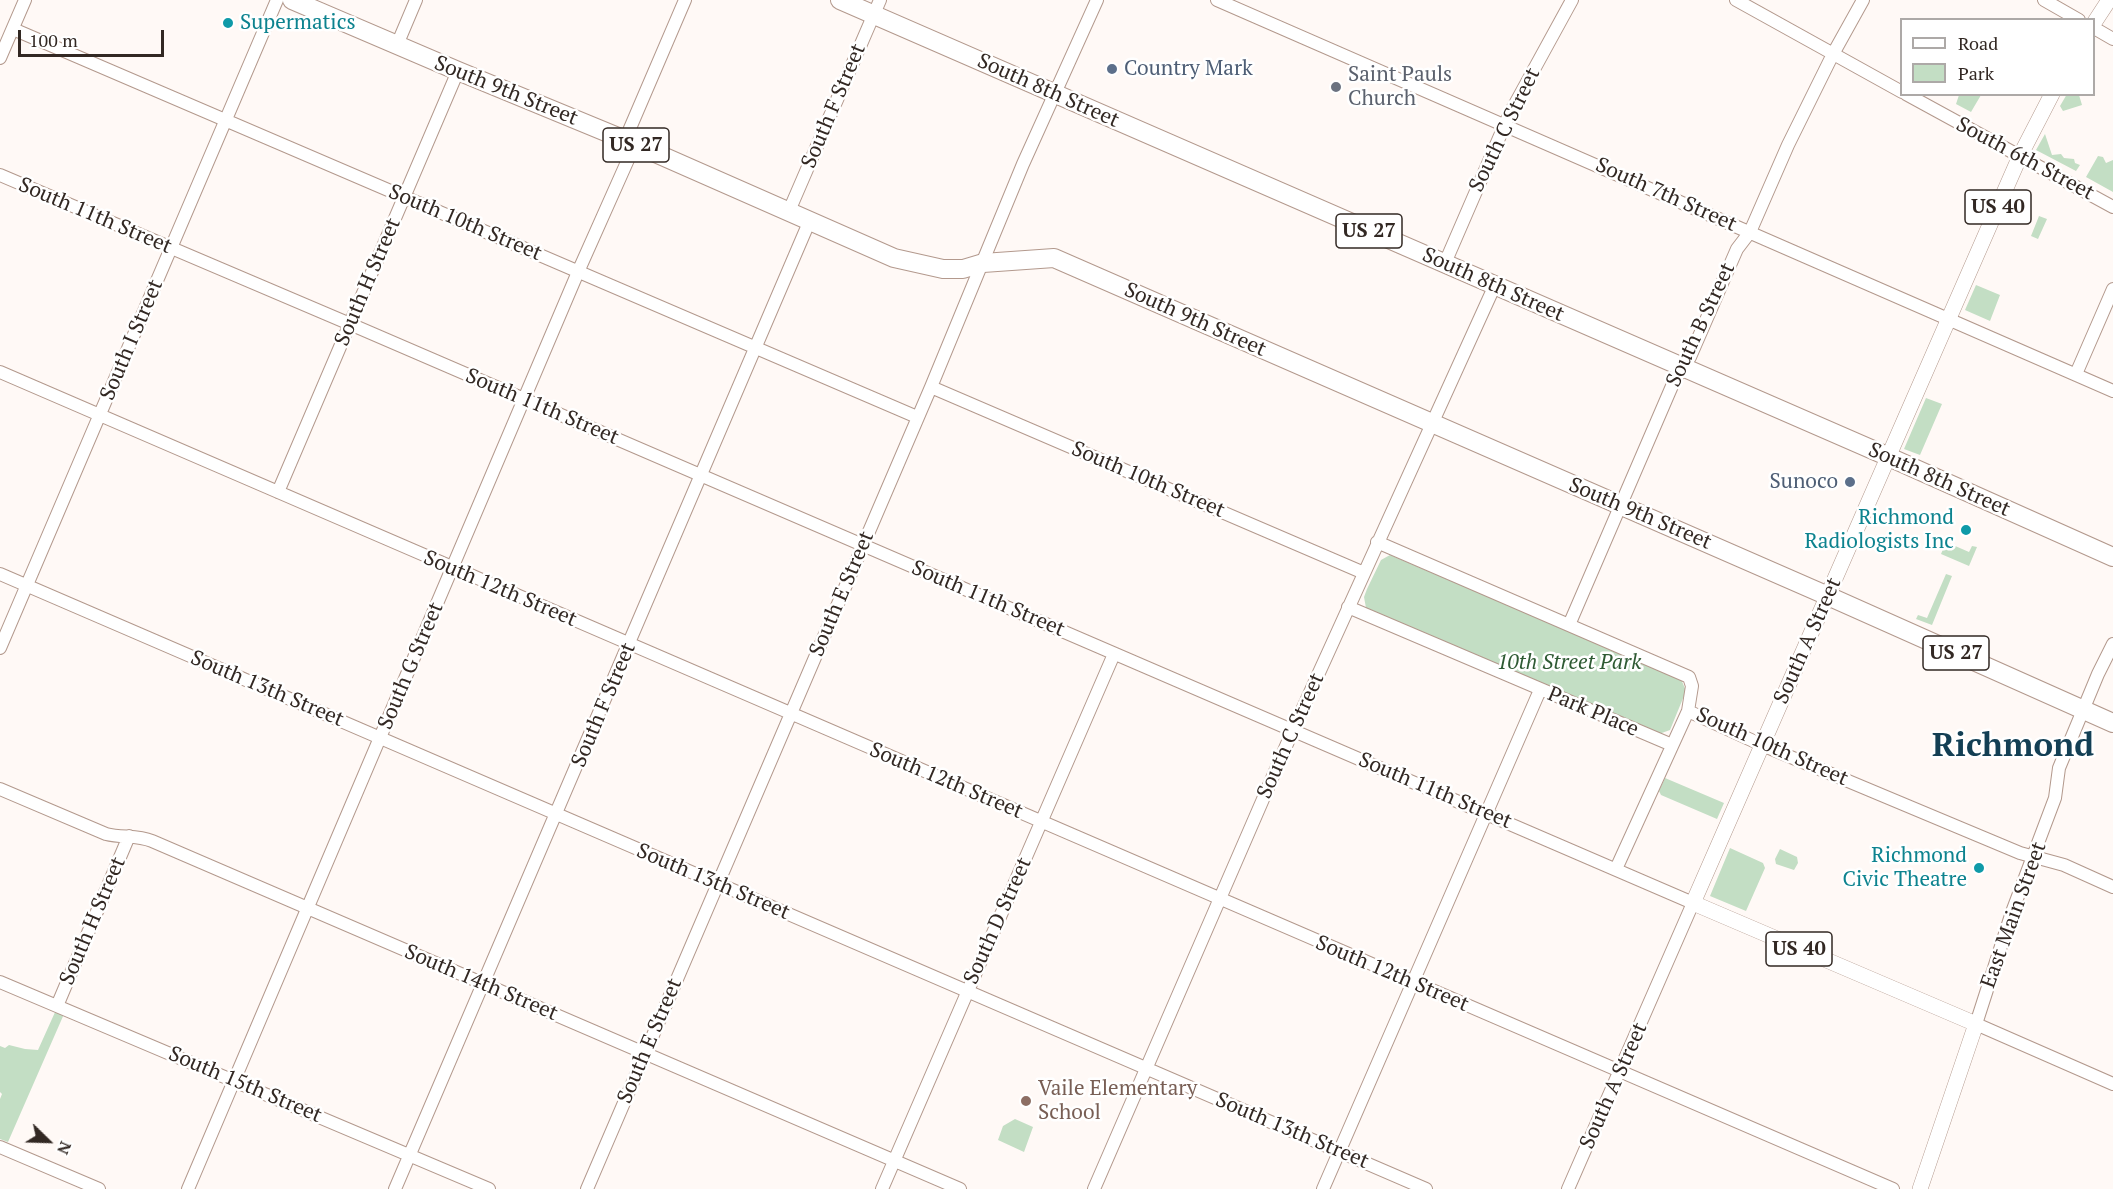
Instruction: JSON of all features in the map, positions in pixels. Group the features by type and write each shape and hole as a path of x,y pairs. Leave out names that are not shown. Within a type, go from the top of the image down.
{"highway":[{"name":"South 9th Street","path":"292,0 458,72 630,142 894,258 943,269 963,269 983,264 1054,258 1828,596 2083,710"},
{"name":"South 8th Street","path":"840,0 877,7 1055,94 1684,367 2113,557"},
{"name":"US 27","path":"2083,710 2113,723"}],"main road":[{"path":"2095,23 2109,0"},
{"name":"South A Street","path":"1693,903 2020,156 2051,96"},
{"name":"South 11th Street","path":"1693,903 1976,1024"},
{"name":"East Main Street","path":"1920,1189 1976,1024"}],"street":[{"path":"0,58 25,0"},
{"name":"South I Street","path":"0,648 277,0"},
{"path":"397,45 416,0"},
{"name":"South G Street","path":"188,1189 578,272 685,0"},
{"name":"South E Street","path":"587,1189 917,417 932,387 996,229 1097,0"},
{"name":"South 7th Street","path":"1217,0 2113,391"},
{"name":"South C Street","path":"1444,263 1505,124 1572,0"},
{"path":"1736,0 1900,91"},
{"name":"South B Street","path":"1569,625 1676,379 1690,357 1737,249 1750,232 1833,54 1863,0"},
{"path":"2044,0 2076,18"},
{"name":"South F Street","path":"789,211 877,7"},
{"path":"2095,26 2113,39"},
{"name":"South 10th Street","path":"13,29 917,417"},
{"name":"South H Street","path":"278,492 458,72"},
{"name":"South 6th Street","path":"1910,96 2113,207"},
{"name":"South 11th Street","path":"0,175 1693,903"},
{"name":"South F Street","path":"395,1189 810,220"},
{"name":"South C Street","path":"1094,1189 1293,730 1495,285"},
{"path":"2076,374 2113,289"},
{"name":"South 12th Street","path":"0,372 1893,1189"},
{"name":"South 10th Street","path":"932,387 1364,573"},
{"name":"South 10th Street","path":"1377,542 1689,677 1692,686 1688,711 1762,745 2020,853 2064,866 2112,885"},
{"name":"South 13th Street","path":"0,574 1426,1189"},
{"name":"Park Place","path":"1348,608 1672,745"},
{"name":"East Main Street","path":"1976,1024 2001,943 2055,798 2059,768 2113,644"},
{"name":"South D Street","path":"882,1189 1114,654"},
{"path":"1323,1189 1540,690"},
{"path":"1616,869 1688,711"},
{"name":"South 14th Street","path":"0,789 106,834 139,836 152,841 960,1189"},
{"name":"South H Street","path":"57,1006 129,836"},
{"name":"South A Street","path":"1568,1189 1693,903"},
{"name":"South 15th Street","path":"0,982 489,1189"},
{"path":"1976,1024 2113,1084"},
{"path":"0,1147 99,1189"}],"green space":[{"path":"1958,96 1980,96 1971,112 1956,104"},
{"path":"2066,96 2079,96 2082,105 2063,111 2060,106"},
{"path":"2045,134 2052,155 2061,154 2064,158 2074,159 2075,163 2080,165 2076,171 2036,150"},
{"path":"2098,156 2103,157 2106,163 2113,160 2113,192 2086,177"},
{"path":"2039,216 2047,219 2038,239 2031,236"},
{"path":"1976,285 2000,295 1990,321 1965,310"},
{"path":"1926,398 1942,404 1920,455 1904,449"},
{"path":"1946,542 1969,552 1972,546 1977,547 1969,566 1941,554"},
{"name":"10th Street Park","path":"1390,555 1681,679 1686,691 1670,730 1659,734 1366,608 1364,597 1367,589 1381,560"},
{"path":"1946,574 1952,576 1932,625 1916,619 1918,615 1927,618"},
{"path":"1665,778 1724,803 1717,819 1661,795 1659,791"},
{"path":"1730,848 1763,863 1765,868 1746,911 1710,896"},
{"path":"1780,849 1797,857 1798,863 1794,870 1776,864 1775,859"},
{"path":"56,1010 64,1014 8,1142 0,1139 2,1094 0,1092 0,1046 5,1048 9,1045 38,1050"},
{"path":"1015,1119 1033,1127 1024,1152 998,1140 1003,1126"}],"place":[{"name":"Supermatics","path":"228,23"},
{"name":"Country Mark","path":"1112,69"},
{"name":"Saint Pauls Church","path":"1336,87"},
{"name":"Sunoco","path":"1850,482"},
{"name":"Richmond Radiologists Inc","path":"1966,530"},
{"name":"Richmond Civic Theatre","path":"1979,868"},
{"name":"Vaile Elementary School","path":"1026,1101"}],"district":[{"name":"Richmond","path":"2013,747"}]}
